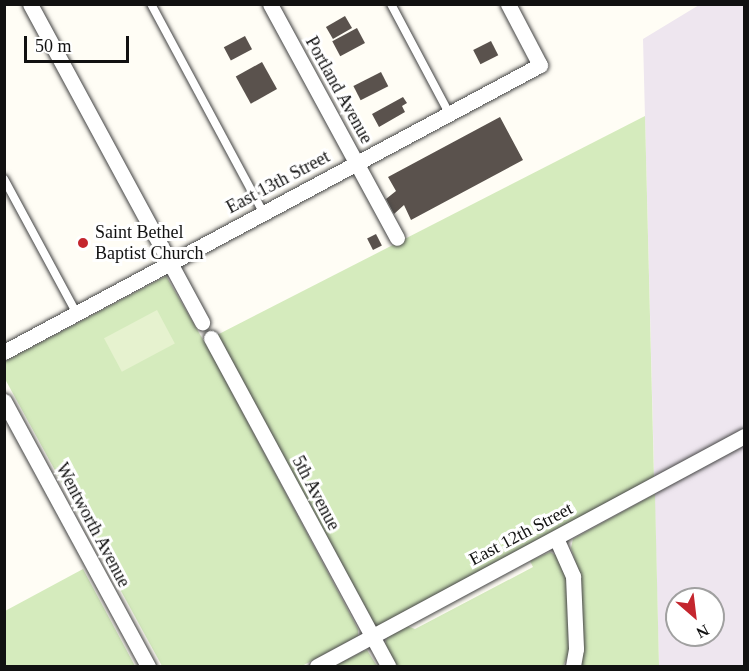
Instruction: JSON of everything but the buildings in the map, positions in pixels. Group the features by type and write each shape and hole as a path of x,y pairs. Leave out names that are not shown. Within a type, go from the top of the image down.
{"street":[{"path":"30,4 202,322"},
{"name":"Portland Avenue","path":"270,4 397,238"},
{"name":"East 13th Street","path":"4,352 540,65 508,4"},
{"name":"5th Avenue","path":"210,338 388,666"},
{"name":"Wentworth Avenue","path":"4,401 148,666"},
{"name":"East 12th Street","path":"317,666 744,436"},
{"path":"556,538 573,576 576,649 573,666"}],"lane":[{"path":"151,4 263,212"},
{"path":"391,4 448,113"},
{"path":"4,179 77,314"}],"shaded area":[{"path":"699,5 744,5 744,666 659,666 643,39"}],"green space":[{"path":"645,116 654,478 376,627 217,335"},
{"path":"166,276 212,355 358,629 358,636 302,666 162,666 5,379 4,362"},
{"path":"157,310 175,344 122,372 104,338"},
{"path":"655,494 659,666 582,666 581,578 571,548 573,539"},
{"path":"550,552 557,556 566,578 569,653 563,666 396,666 385,645 387,637 407,626 415,629 533,567 530,561"},
{"path":"83,569 135,666 5,666 5,611"},
{"path":"367,650 377,666 334,666 364,651"}],"place":[{"name":"Saint Bethel Baptist Church","path":"83,243"}]}
